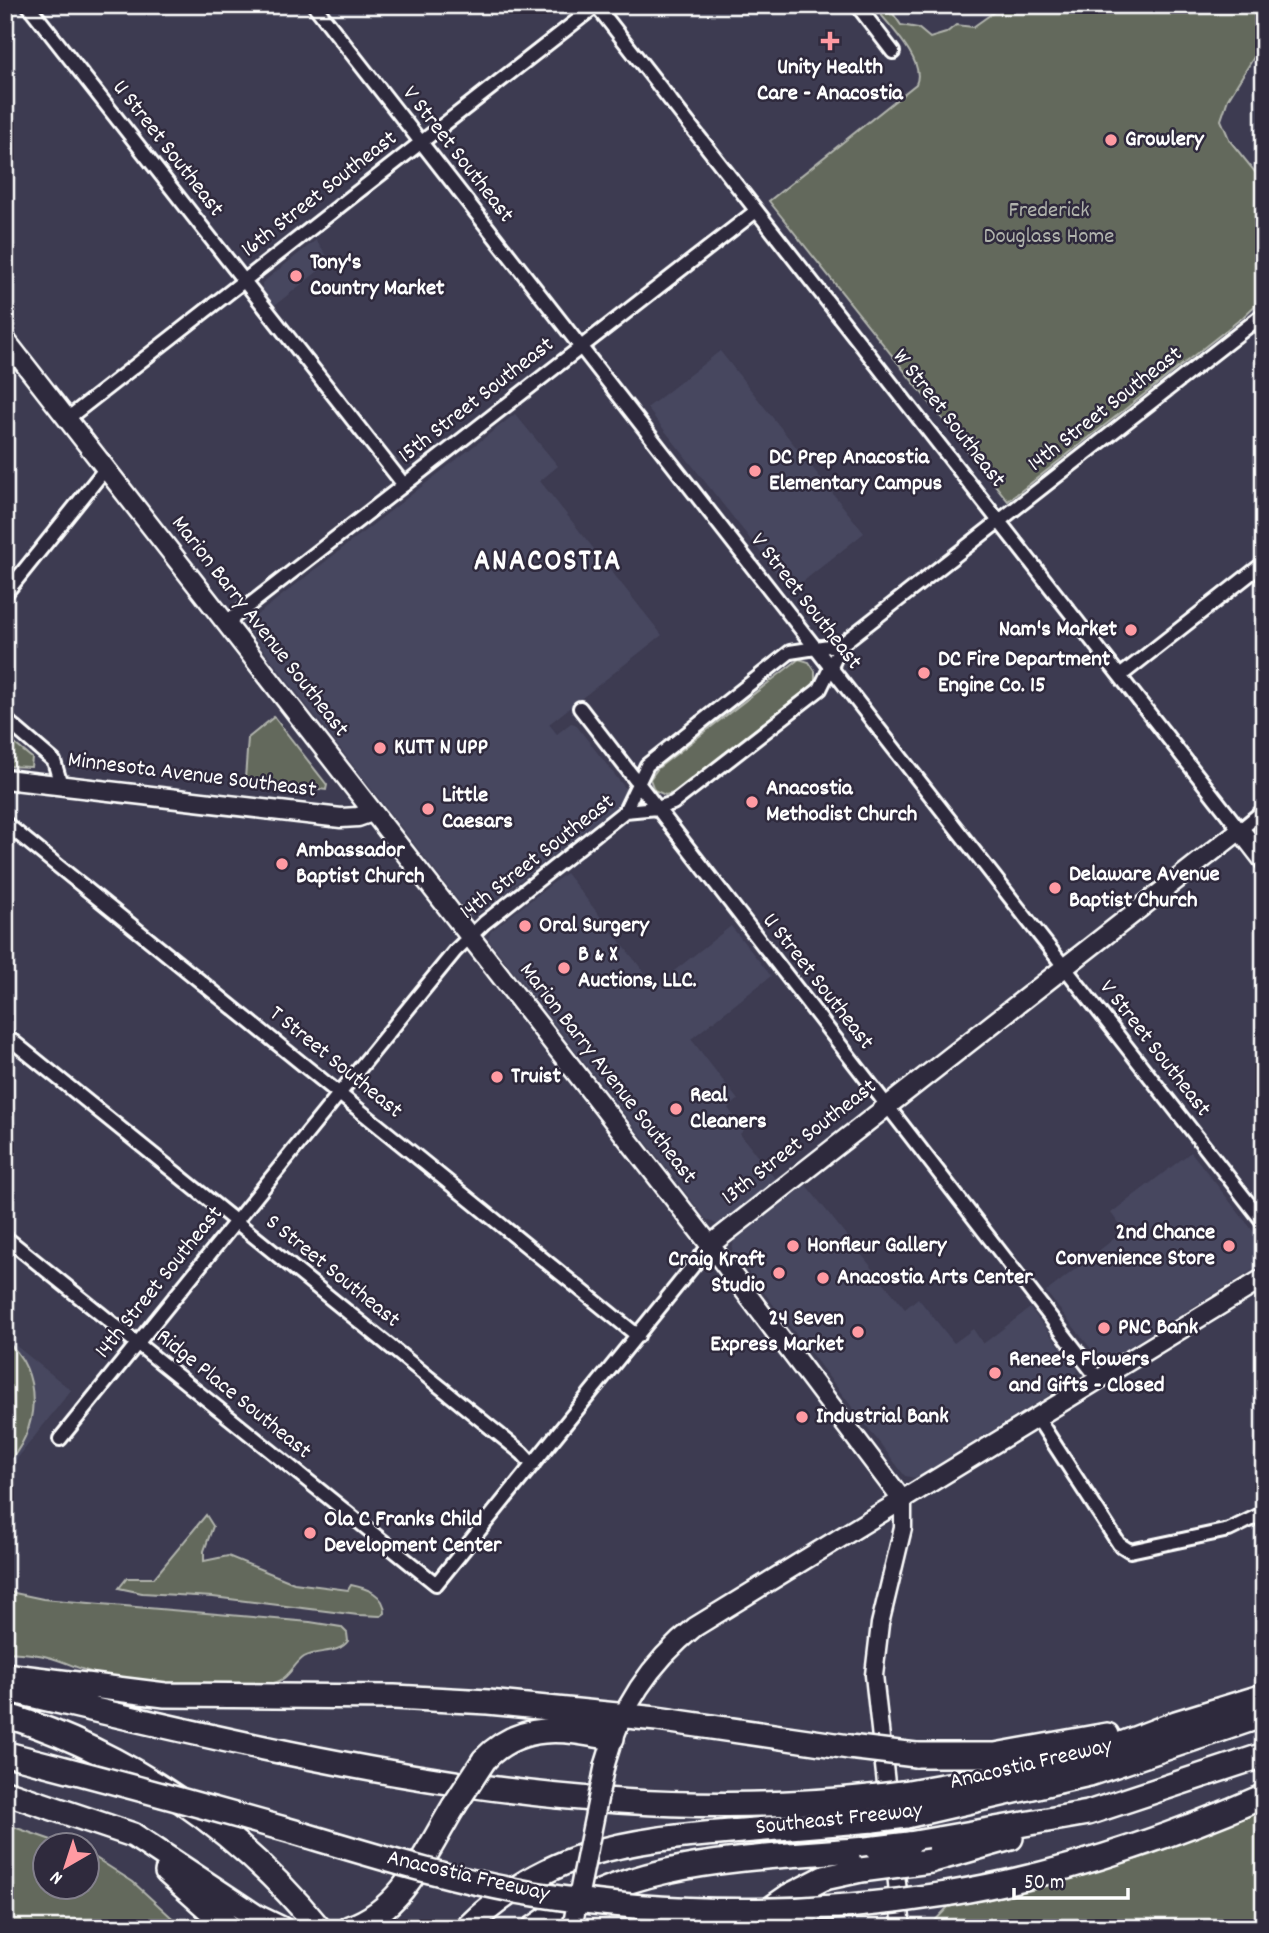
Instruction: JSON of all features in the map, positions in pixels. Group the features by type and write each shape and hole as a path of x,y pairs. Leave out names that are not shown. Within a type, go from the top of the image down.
{"highway":[{"path":"5,1675 166,1695 444,1699 622,1716 916,1755 995,1755 1176,1723"},
{"name":"Anacostia Freeway","path":"5,1689 273,1751 382,1773 492,1790 686,1805 797,1803 870,1797 1016,1773 1090,1754 1176,1723 1264,1696"},
{"path":"5,1715 89,1748 156,1785 224,1833 294,1898 319,1928"},
{"name":"Southeast Freeway","path":"467,1928 524,1882 596,1849 641,1839 873,1821 906,1816 1090,1774 1264,1715"},
{"path":"349,1928 372,1917 396,1898 485,1760 509,1741 536,1731 563,1729 612,1738"},
{"name":"Anacostia Freeway","path":"8,1755 449,1877 568,1899 670,1910 772,1911 850,1907 946,1894 1037,1876 1109,1856 1188,1829 1264,1796"},
{"name":"Southeast Freeway","path":"534,1928 568,1904 592,1892 658,1872 909,1844 1088,1813 1264,1755"},
{"path":"5,1792 133,1835 255,1916 281,1928"},
{"path":"29,1799 80,1820 140,1852 185,1886 229,1928"},
{"path":"743,1928 789,1896 824,1878 930,1861 1088,1813"}],"main road":[{"name":"Marion Barry Avenue Southeast","path":"5,339 710,1244 903,1501"},
{"name":"Minnesota Avenue Southeast","path":"5,779 341,818 358,817 372,812"},
{"name":"13th Street Southeast","path":"710,1244 1240,830"},
{"name":"W Street Southeast","path":"1240,830 1264,861"},
{"path":"572,1928 612,1738 645,1679 680,1640 732,1601 903,1501 1264,1278"}],"street":[{"name":"U Street Southeast","path":"28,5 404,485"},
{"name":"V Street Southeast","path":"314,5 1264,1223"},
{"path":"857,5 894,52"},
{"name":"16th Street Southeast","path":"67,419 597,6"},
{"name":"W Street Southeast","path":"597,6 1240,830"},
{"name":"15th Street Southeast","path":"225,624 756,211"},
{"name":"14th Street Southeast","path":"60,1439 469,937 625,811 657,808 673,803 820,689 842,643 1264,314"},
{"path":"5,594 106,468"},
{"path":"1120,676 1264,563"},
{"path":"625,811 647,765 790,652 842,643"},
{"name":"U Street Southeast","path":"580,708 1099,1380"},
{"path":"5,719 54,761 61,785"},
{"name":"13th Street Southeast","path":"1240,830 1264,810"},
{"name":"T Street Southeast","path":"5,823 638,1336"},
{"name":"S Street Southeast","path":"5,1035 522,1452 533,1465"},
{"name":"Ridge Place Southeast","path":"5,1237 436,1584"},
{"name":"13th Street Southeast","path":"436,1584 710,1244"},
{"path":"1038,1419 1119,1544 1130,1551 1229,1530 1264,1513"},
{"path":"902,1928 874,1675 880,1624 902,1536 903,1501"}],"shaded area":[{"path":"316,240 331,261 275,305 262,289 262,283"},
{"name":"DC Prep Anacostia Elementary Campus","path":"720,351 864,533 791,591 647,408"},
{"path":"515,414 558,466 540,481 662,635 549,724 557,734 571,723 575,724 625,788 625,799 479,913 470,916 245,626"},
{"path":"566,873 655,986 731,926 771,976 691,1039 738,1100 728,1108 744,1130 740,1134 776,1180 718,1225 706,1219 488,939 491,931"},
{"path":"1191,1152 1264,1245 1264,1263 1109,1359 1100,1360 1046,1292 1124,1231 1111,1213"},
{"path":"806,1185 905,1309 918,1298 954,1343 973,1329 983,1344 1030,1308 1078,1370 1075,1379 916,1478 905,1476 732,1251 734,1240"},
{"path":"5,1337 71,1390 5,1474"}],"green space":[{"name":"Frederick Douglass Home","path":"873,5 887,5 901,25 918,28 930,38 946,33 956,25 973,27 1004,5 1264,5 1264,41 1228,99 1221,120 1230,141 1264,183 1264,297 1243,317 1008,501 769,201 916,84 918,75 911,54"},
{"path":"799,659 809,662 815,671 815,682 810,687 674,793 665,795 654,790 650,779 658,768"},
{"path":"274,717 327,785 326,790 245,779 248,738"},
{"path":"5,736 32,758 31,767 5,766"},
{"path":"5,1340 18,1353 26,1368 33,1402 31,1420 25,1436 17,1452 5,1465"},
{"path":"206,1515 213,1526 204,1551 204,1561 228,1556 294,1583 348,1590 351,1585 363,1588 382,1601 385,1613 381,1616 358,1615 213,1597 142,1593 119,1588 127,1578 154,1578"},
{"path":"5,1591 43,1599 310,1622 341,1627 347,1633 348,1641 339,1648 304,1657 284,1678 267,1684 193,1685 115,1677 93,1673 43,1656 5,1652"},
{"path":"1264,1810 1264,1928 928,1928 948,1907 1028,1891 1150,1855"},
{"path":"5,1824 32,1833 32,1902 102,1902 102,1862 133,1882 183,1928 5,1928"}],"place":[{"name":"Unity Health Care - Anacostia","path":"830,41"},
{"name":"Growlery","path":"1111,140"},
{"name":"Tony's Country Market","path":"296,276"},
{"name":"DC Prep Anacostia Elementary Campus","path":"755,471"},
{"name":"Nam's Market","path":"1131,630"},
{"name":"DC Fire Department Engine Co. 15","path":"924,673"},
{"name":"KUTT N UPP","path":"380,748"},
{"name":"Anacostia Methodist Church","path":"752,802"},
{"name":"Little Caesars","path":"428,809"},
{"name":"Ambassador Baptist Church","path":"282,864"},
{"name":"Delaware Avenue Baptist Church","path":"1055,888"},
{"name":"Oral Surgery","path":"525,926"},
{"name":"B & X Auctions, LLC.","path":"564,968"},
{"name":"Truist","path":"497,1077"},
{"name":"Real Cleaners","path":"676,1109"},
{"name":"Honfleur Gallery","path":"793,1246"},
{"name":"2nd Chance Convenience Store","path":"1229,1246"},
{"name":"Craig Kraft Studio","path":"779,1273"},
{"name":"Anacostia Arts Center","path":"823,1278"},
{"name":"PNC Bank","path":"1104,1328"},
{"name":"24 Seven Express Market","path":"858,1332"},
{"name":"Renee's Flowers and Gifts - Closed","path":"995,1373"},
{"name":"Industrial Bank","path":"802,1417"},
{"name":"Ola C Franks Child Development Center","path":"310,1533"}],"district":[{"name":"ANACOSTIA","path":"548,563"}]}
